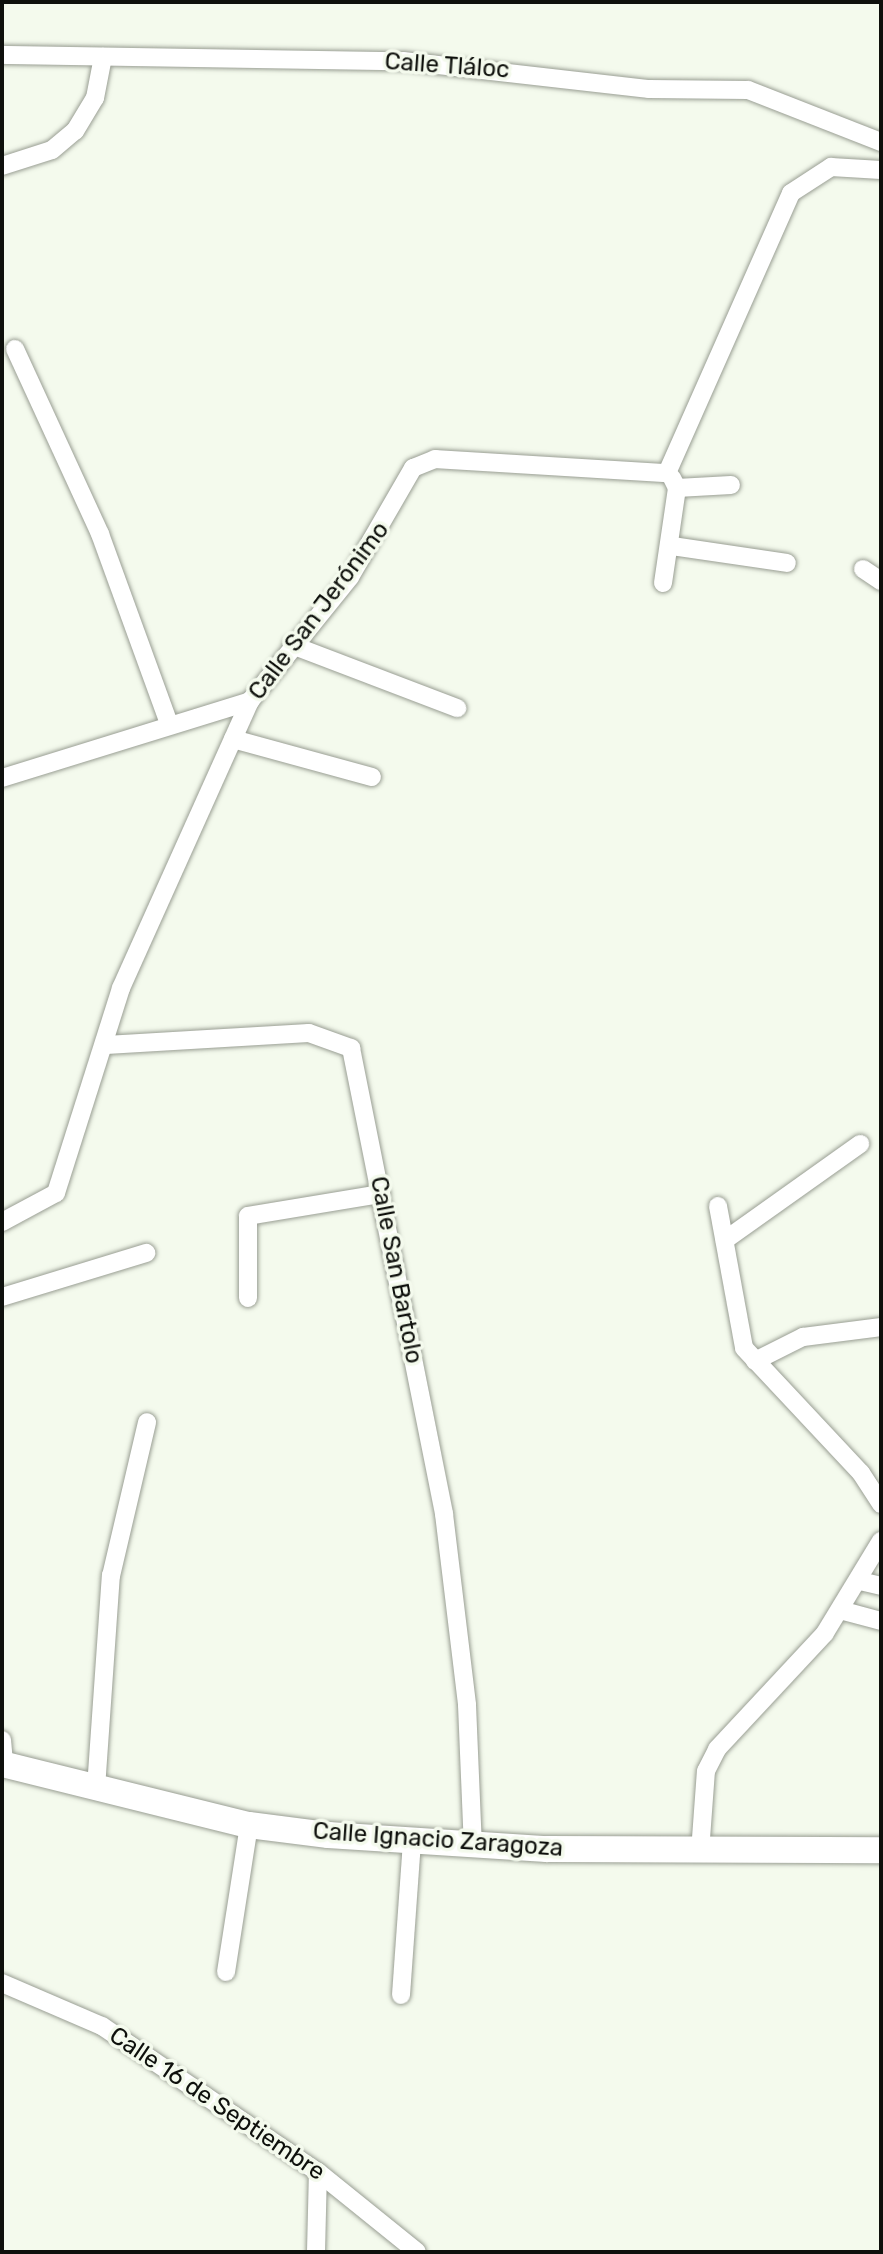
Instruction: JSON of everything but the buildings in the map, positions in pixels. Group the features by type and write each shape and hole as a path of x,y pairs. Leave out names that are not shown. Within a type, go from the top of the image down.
{"street":[{"name":"Calle Tláloc","path":"2,55 403,61 649,89 748,90 881,142"},
{"path":"2,166 52,150 75,131 95,98 103,57"},
{"path":"663,583 672,546 672,481 791,193 831,167 881,170"},
{"path":"15,349 100,534 169,724"},
{"name":"Calle San Jerónimo","path":"106,1045 138,944 250,701 292,645 350,577 424,460 596,464 672,481"},
{"path":"672,481 731,485"},
{"path":"672,546 787,563"},
{"path":"863,569 881,581"},
{"path":"292,645 457,708"},
{"path":"2,778 250,701"},
{"path":"233,739 372,777"},
{"name":"Calle San Bartolo","path":"106,1045 274,1033 343,1042 358,1063 446,1529 467,1705 473,1846"},
{"path":"2,1222 56,1193 106,1045"},
{"path":"725,1240 860,1144"},
{"path":"248,1298 248,1216 381,1194"},
{"path":"718,1206 739,1336 755,1361 861,1473 881,1504"},
{"path":"2,1297 146,1253"},
{"path":"755,1361 803,1337 881,1327"},
{"path":"96,1788 111,1576 147,1422"},
{"path":"700,1852 706,1771 717,1749 840,1610 881,1541"},
{"path":"860,1581 881,1586"},
{"path":"840,1610 881,1621"},
{"name":"Calle Ignacio Zaragoza","path":"3,1756 96,1788 249,1825 473,1846 700,1852 881,1850"},
{"path":"226,1972 249,1825"},
{"path":"401,1995 412,1842"},
{"name":"Calle 16 de Septiembre","path":"2,1983 102,2026 318,2172 417,2252"},
{"path":"316,2252 318,2172"}]}
